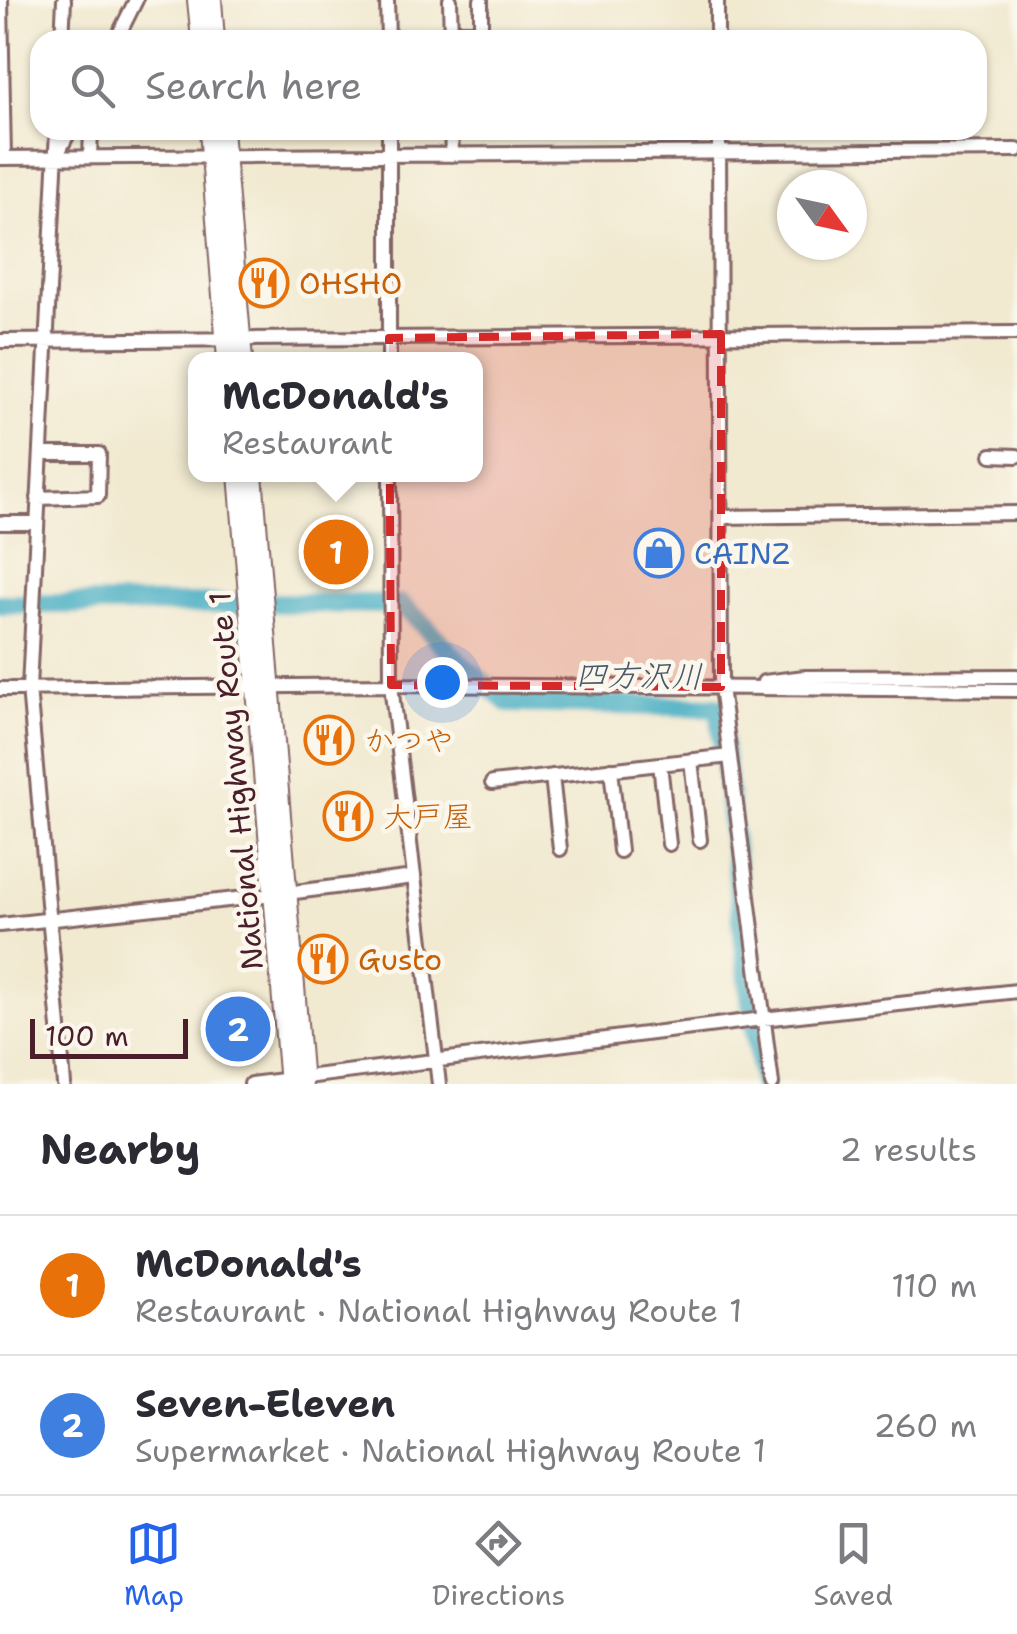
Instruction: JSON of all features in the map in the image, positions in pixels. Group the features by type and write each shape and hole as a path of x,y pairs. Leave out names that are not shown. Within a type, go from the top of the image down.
{"highway":[{"path":"197,0 200,30"},
{"path":"212,0 215,30"},
{"path":"212,140 218,157 234,339 240,352"},
{"path":"218,157 222,140"},
{"path":"230,352 234,339"},
{"name":"National Highway Route 1","path":"239,482 264,686"},
{"name":"National Highway Route 1","path":"253,482 264,686 296,1082"}],"street":[{"path":"1,0 2,158 1017,150"},
{"path":"62,30 64,0"},
{"path":"121,30 136,0"},
{"path":"388,0 388,30"},
{"path":"450,0 450,30"},
{"path":"480,0 480,30"},
{"path":"717,0 717,30"},
{"path":"57,140 30,688 64,1084"},
{"path":"56,158 65,140"},
{"path":"90,157 91,140"},
{"path":"389,352 390,140"},
{"path":"452,140 452,155"},
{"path":"718,140 722,688 772,1084"},
{"path":"0,342 1017,333"},
{"path":"38,498 98,496 99,454 40,454"},
{"path":"992,456 1017,456"},
{"path":"390,482 391,686 439,1084"},
{"path":"721,517 1017,513"},
{"path":"0,523 37,523"},
{"path":"722,688 805,677 1017,676"},
{"path":"0,689 391,686 1017,690"},
{"path":"492,783 730,756"},
{"path":"691,760 700,840"},
{"path":"660,764 668,844"},
{"path":"611,769 620,851"},
{"path":"552,776 560,849"},
{"path":"0,926 414,877"},
{"path":"251,1084 296,1082 436,1060 1017,990"}],"highlighted area":[{"path":"721,334 721,687 391,685 389,338"}],"waterway":[{"name":"四方沢川","path":"276,603 400,604 461,664 509,703 719,707 763,1084"},
{"name":"四方沢川","path":"0,604 238,604"}],"place":[{"name":"OHSHO","path":"264,283"},
{"name":"McDonald's","path":"336,552"},
{"name":"CAINZ","path":"659,553"},
{"name":"かつや","path":"329,740"},
{"name":"大戸屋","path":"348,816"},
{"name":"Gusto","path":"323,959"},
{"name":"Seven-Eleven","path":"238,1029"}]}
